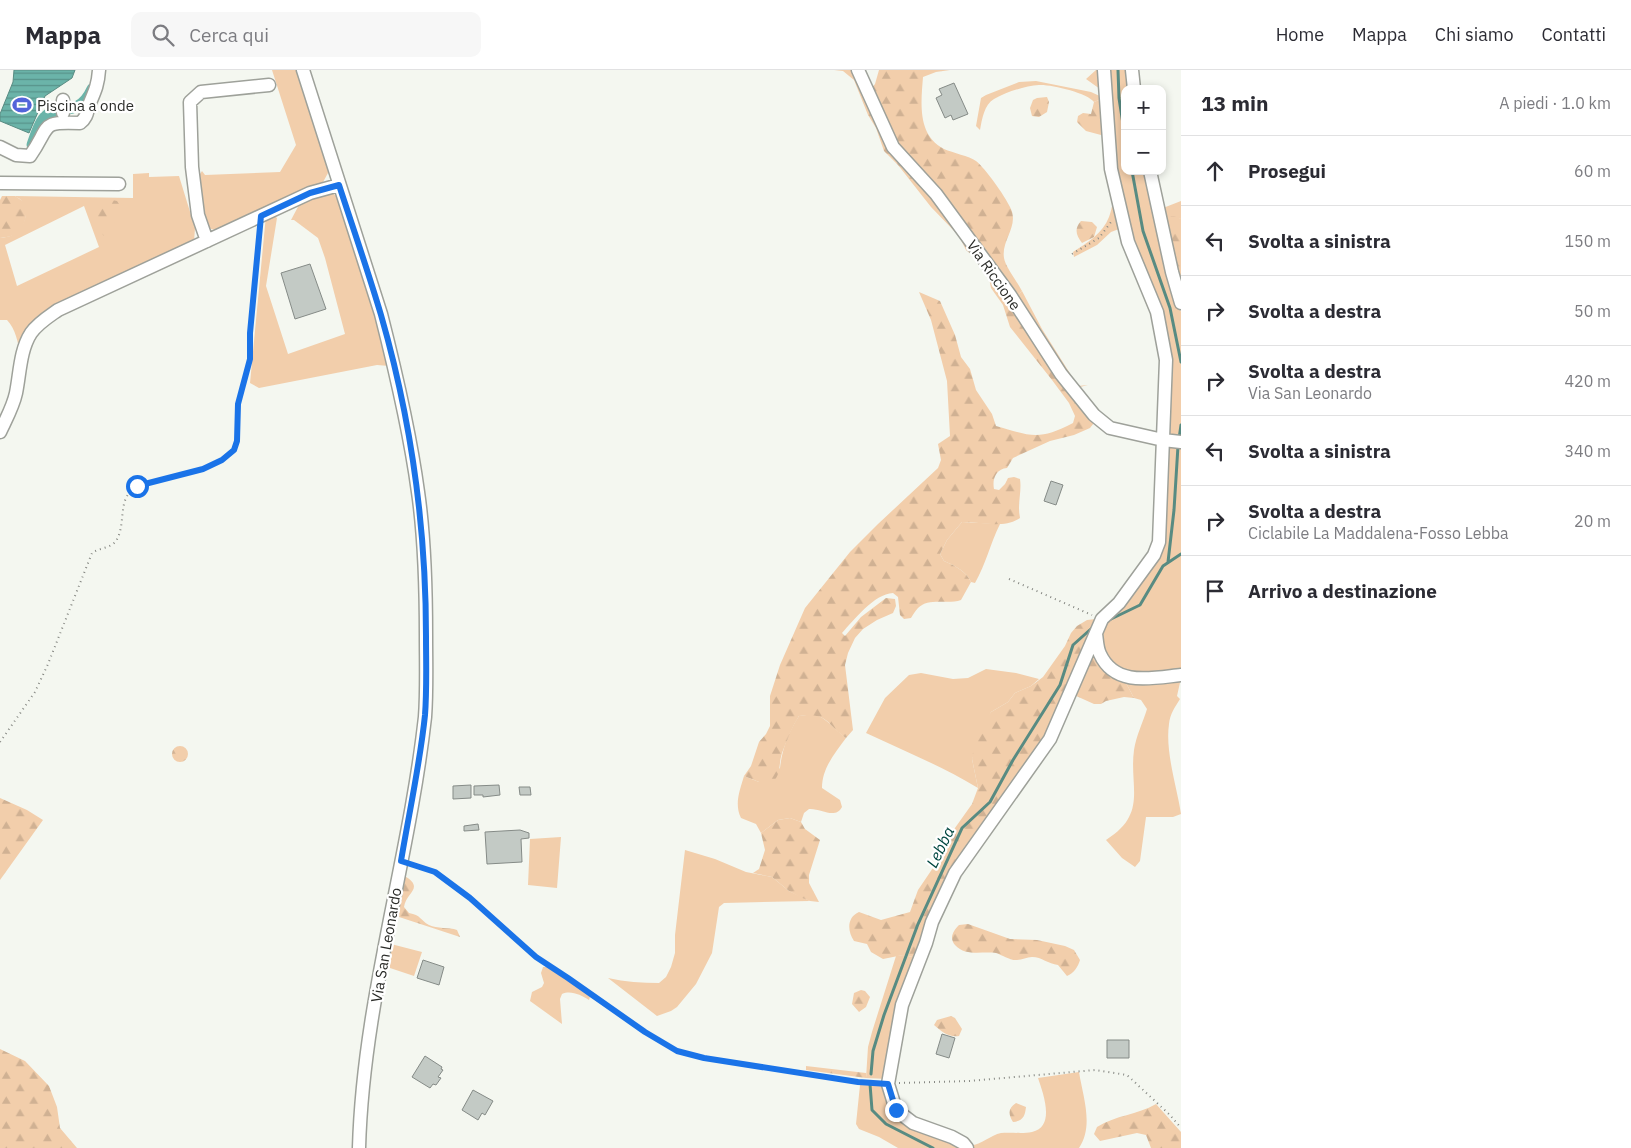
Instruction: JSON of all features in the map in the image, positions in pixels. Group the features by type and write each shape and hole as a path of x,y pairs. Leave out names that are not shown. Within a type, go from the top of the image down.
{"street":[{"path":"0,147 16,155 30,156 47,126 53,123 80,123 84,120 88,114 98,83 99,70"},
{"name":"Via San Leonardo","path":"302,70 381,314 391,355 410,441 422,522 426,595 425,716 367,1050 360,1114 359,1148"},
{"name":"Via Riccione","path":"858,70 893,147 936,194 1010,295 1061,374 1094,415 1110,428 1172,441"},
{"path":"967,1148 963,1143 952,1137 913,1123 896,1110 888,1084 902,1005 932,922 955,873 1050,739 1104,617 1119,603 1154,555 1159,542 1172,441 1166,360 1157,312 1128,242 1111,169 1104,70"},
{"path":"1132,70 1134,85"},
{"path":"207,241 196,206 192,167 190,102 201,92 269,85"},
{"path":"63,100 63,113"},
{"path":"1151,175 1172,272 1181,303"},
{"path":"0,183 119,184"},
{"path":"0,432 16,394 27,341 36,326 58,310 310,193 339,185"},
{"path":"1096,634 1099,653 1107,665 1117,674 1135,680 1181,675"}],"path":[{"path":"1072,254 1099,238 1121,211"},
{"path":"0,742 35,692 92,553 116,541 124,504 130,492 143,484 203,469 222,460 234,450 237,441 238,404 250,359 250,333 261,216"},
{"path":"1009,579 1092,615 1104,617"},
{"path":"401,861 435,872 470,898 536,957 645,1032 677,1051 714,1060 858,1082 888,1084 968,1081 1095,1070 1127,1075 1170,1115 1181,1128"}],"green space":[{"path":"272,70 297,70 328,166 328,173 322,184 221,229 211,229 203,222 200,174 202,171 205,175 280,172 296,145"},
{"path":"834,70 855,70 878,119 1097,419 1090,428 1074,435 1050,441 1013,458 1007,468 998,472 994,478 994,489 999,490 1008,478 1020,479 1020,518 1000,524 962,522 947,540 940,554 944,561 963,572 971,582 961,600 933,602 922,605 911,618 904,619 900,615 898,597 893,593 886,594 858,615 842,633 845,636 861,617 886,598 895,599 896,606 893,613 863,629 855,638 848,653 845,665 853,730 846,738 826,720 816,716 799,716 782,753 779,773 772,783 759,782 744,776 751,766 759,742 770,726 770,696 780,665 805,608 850,552 938,468 941,460 938,444 950,436 947,381 931,320 919,292 940,301 955,335 961,357 970,369 976,390 992,414 996,426 1027,434 1043,434 1061,429 1073,423 1075,416 1069,403 1010,327 1003,305 991,288 989,278 973,256 966,250 959,236 931,207 898,165 884,151 876,128 868,115 854,80 843,71"},
{"path":"879,70 950,70 936,72 923,77 922,108 925,127 935,143 944,149 976,161 994,182 1010,207 1013,220 1005,245 1004,258 1022,291 1014,299 894,147 871,89 875,84"},
{"path":"1096,70 1103,70 1100,89 1086,79"},
{"path":"1106,70 1130,70 1132,85 1121,85 1121,175 1149,175 1162,240 1181,312 1181,439 1168,438 1171,360 1133,241 1115,168"},
{"path":"1036,81 1091,92 1104,98 1094,102 1077,92 1060,88 1044,85 1028,87 994,99 986,109 980,130 976,126 981,98 1019,82"},
{"path":"1047,97 1049,102 1047,112 1039,117 1032,116 1030,108 1033,100"},
{"path":"1104,98 1105,132 1101,135 1086,131 1077,122 1078,116 1083,113 1091,114 1094,102"},
{"path":"149,173 149,177 179,176 195,228 194,242 38,321 20,355 13,328 7,320 0,320 0,238 9,236 20,229 26,215 24,205 15,196 133,198 133,174","holes":["84,206 99,247 17,286 5,245"]},
{"path":"329,193 334,194 342,202 389,366 377,365 259,388 250,383 266,215 274,215 277,218 266,286 288,354 345,334 318,238 294,220 291,220 300,203"},
{"path":"2,196 15,196 24,202 26,214 24,223 17,233 0,238 0,200"},
{"path":"112,200 117,201 121,207 114,223 104,236 96,221 94,204"},
{"path":"1113,201 1119,229 1111,232 1097,245 1074,257 1073,252 1103,228 1109,217"},
{"path":"1181,201 1181,219 1164,216 1163,208"},
{"path":"1164,216 1174,216 1181,219 1181,293"},
{"path":"1081,221 1092,222 1097,227 1094,237 1082,243 1077,232 1077,227"},
{"path":"1022,291 1042,329 1078,386 1088,385 1076,388 1014,299"},
{"path":"1167,447 1181,447 1181,673 1127,675 1104,654 1100,632 1148,571"},
{"path":"962,522 1000,524 975,583 971,582 960,569 944,561 940,554 947,540"},
{"path":"1096,619 1091,642 1094,659 1103,670 1126,683 1134,698 1124,697 1101,704 1094,704 1074,695 1054,729 1000,806 913,957 903,955 883,959 871,952 867,944 854,941 849,925 855,914 859,912 881,920 910,912 918,890 941,856 945,842 972,804 978,788 972,759 974,746 979,730 991,712 1008,702 1015,693 1031,686 1043,677 1077,626 1087,620"},
{"path":"986,669 1016,673 1039,679 1031,686 1015,693 1008,702 991,712 972,759 978,788 937,766 866,733 885,698 909,675 921,673 953,679 968,678"},
{"path":"1181,678 1177,696 1180,699 1170,717 1168,735 1170,758 1181,814 1173,817 1146,817 1140,861 1135,867 1122,858 1106,840 1119,830 1132,810 1134,799 1134,750 1147,709 1141,700 1134,698 1126,683 1135,684"},
{"path":"814,714 827,721 846,738 827,767 822,788 840,800 842,807 836,813 809,809 804,813 801,822 790,818 778,820 761,833 756,824 741,818 739,813 738,797 744,776 759,782 780,768 786,740 799,716"},
{"path":"180,746 186,748 188,754 186,760 180,762 174,760 172,754 174,748"},
{"path":"0,798 27,810 43,820 0,880"},
{"path":"790,818 801,822 805,829 820,840 809,875 809,883 819,902 800,897 789,891 772,877 753,873 759,869 765,850 761,833 778,820"},
{"path":"561,837 557,888 528,885 530,839"},
{"path":"685,850 715,859 746,872 772,877 789,891 810,901 724,903 719,907 712,953 696,984 677,1007 657,1016 608,978 659,983 666,977 675,953 675,935"},
{"path":"403,875 410,879 414,887 404,907 409,913 416,915 432,926 457,930 460,937 396,916"},
{"path":"968,924 1010,939 1037,940 1065,946 1074,950 1080,960 1079,963 1074,971 1067,976 1058,965 1036,957 1015,960 996,953 964,951 955,945 952,937 959,925"},
{"path":"391,944 422,952 414,976 387,967"},
{"path":"917,949 887,1079 866,1078 868,1047 896,956 913,957"},
{"path":"543,967 556,971 626,1021 590,997 589,1000 569,993 562,994 560,999 562,1024 530,1001 532,992 542,987 544,983 541,973"},
{"path":"861,990 865,991 870,997 866,1007 859,1012 852,1004 854,993"},
{"path":"951,1016 955,1018 962,1029 959,1036 942,1032 934,1025 937,1020"},
{"path":"0,1049 25,1061 49,1086 57,1107 60,1128 77,1148 0,1148"},
{"path":"806,1066 866,1073 866,1078 806,1070"},
{"path":"1079,1072 1087,1121 1086,1130 1079,1148 972,1148 969,1145 977,1144 1001,1133 1028,1133 1039,1129 1044,1124 1046,1109 1038,1078"},
{"path":"860,1085 887,1086 894,1109 961,1148 898,1148 879,1137 859,1129 856,1124"},
{"path":"1016,1103 1026,1107 1026,1110 1021,1119 1013,1122 1010,1111 1011,1107"},
{"path":"1156,1104 1181,1132 1181,1148 1151,1148 1146,1135 1137,1133 1100,1141 1094,1134 1097,1127 1104,1123"}],"water":[{"name":"Piscina a onde","path":"14,70 75,70 72,78 45,96 29,133 0,121 0,114 13,82"}],"building":[{"path":"954,83 968,114 953,120 951,115 945,118 936,98 942,95 939,89"},
{"path":"310,264 326,309 295,319 281,273"},
{"path":"1051,481 1063,485 1056,505 1044,501"},
{"path":"471,785 471,798 453,799 453,786"},
{"path":"499,785 500,795 483,797 483,795 474,795 474,786"},
{"path":"519,787 530,787 531,795 520,795"},
{"path":"478,824 479,830 464,831 464,826"},
{"path":"520,830 529,833 529,838 521,839 522,862 487,864 485,832"},
{"path":"423,960 444,967 439,985 417,978"},
{"path":"942,1034 955,1038 949,1058 936,1054"},
{"path":"1107,1040 1129,1040 1129,1058 1107,1058"},
{"path":"425,1056 442,1067 441,1069 443,1070 438,1077 441,1078 436,1085 433,1084 430,1088 412,1077"},
{"path":"473,1090 493,1101 485,1115 482,1113 478,1120 462,1110"}],"waterway":[{"path":"1118,70 1119,98 1124,130"},
{"path":"32,145 43,119 48,114 80,105 92,89"},
{"path":"1133,175 1143,231 1170,308 1181,362"},
{"path":"1179,439 1181,425"},
{"path":"1168,562 1174,510 1178,446"},
{"name":"Lebba","path":"1111,619 1140,605 1163,566 1181,554"},
{"name":"Lebba","path":"871,1074 873,1051 884,1015 918,924 962,828 990,802 1013,760 1060,685 1073,645 1092,628"},
{"name":"Lebba","path":"870,1084 872,1110 886,1124 933,1148"}],"place":[{"name":"Piscina a onde","path":"22,105"}],"route":[{"path":"137,486 203,469 222,460 234,450 237,441 238,404 250,359 250,333 261,216 310,193 339,185 381,314 410,441 422,522 426,595 425,716 401,861 435,872 470,898 536,957 645,1032 677,1051 704,1058 858,1082 888,1084 896,1110"}]}
